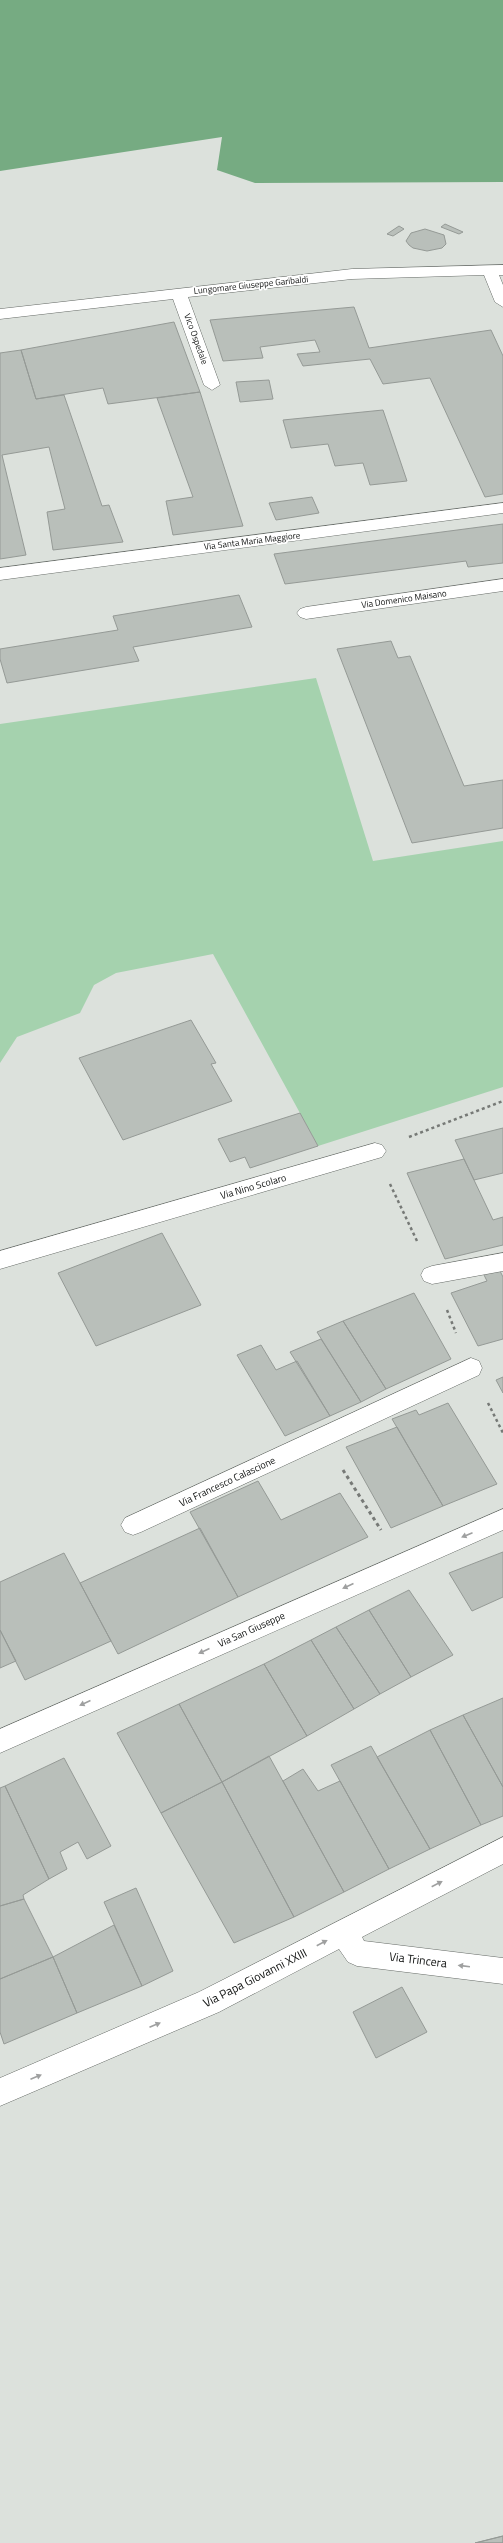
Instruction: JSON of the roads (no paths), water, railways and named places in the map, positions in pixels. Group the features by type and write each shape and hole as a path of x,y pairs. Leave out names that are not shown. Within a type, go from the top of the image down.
{"street":[{"name":"Lungomare Giuseppe Garibaldi","path":"0,314 352,274 496,270"},
{"path":"496,270 503,302"},
{"name":"Vico Ospedale","path":"179,293 212,385"},
{"name":"Via Santa Maria Maggiore","path":"0,574 503,508"},
{"name":"Via Domenico Maisano","path":"306,613 503,586"},
{"name":"Via Nino Scolaro","path":"0,1260 375,1151"},
{"path":"432,1275 503,1262"},
{"name":"Via Francesco Calascione","path":"132,1525 471,1368"},
{"name":"Via San Giuseppe","path":"0,1741 503,1519"},
{"name":"Via Papa Giovanni XXIII","path":"0,2092 209,2002 503,1850"},
{"name":"Via Trincera","path":"343,1932 357,1953 503,1971"}]}
